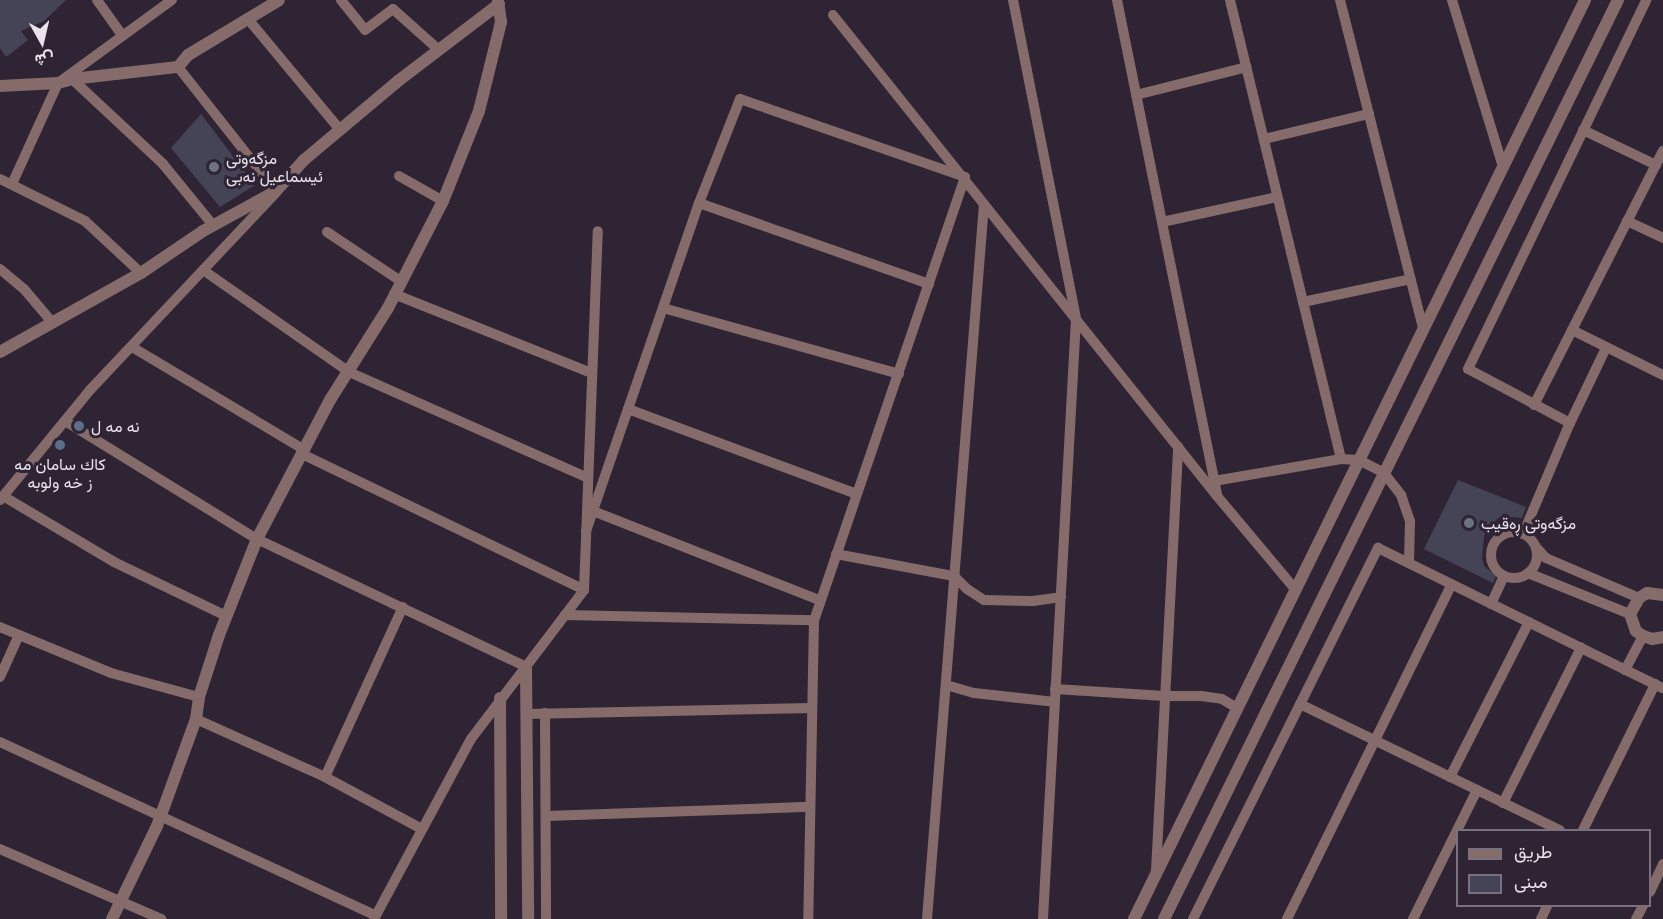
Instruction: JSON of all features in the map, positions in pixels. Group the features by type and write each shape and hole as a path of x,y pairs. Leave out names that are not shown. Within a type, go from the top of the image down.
{"street":[{"path":"97,0 122,35"},
{"path":"12,184 58,84 172,0"},
{"path":"0,86 58,84 72,79 178,67 188,55 279,0"},
{"path":"341,0 366,30 393,9 439,50"},
{"path":"1013,0 1076,319 1043,919"},
{"path":"1117,0 1217,496"},
{"path":"1230,0 1341,459"},
{"path":"1340,0 1424,329"},
{"path":"1452,0 1503,167"},
{"path":"1134,919 1585,0"},
{"path":"1164,919 1618,0"},
{"path":"1570,423 1468,369 1646,0"},
{"path":"226,616 114,562 2,498 65,421 304,160 499,2"},
{"path":"112,919 160,815 196,719 199,697 226,616 257,539 330,400 402,282 443,201 479,111 501,22 499,2"},
{"path":"833,15 965,177 984,204 1217,496 1296,590"},
{"path":"248,19 340,130"},
{"path":"178,67 280,186"},
{"path":"1136,95 1247,67"},
{"path":"72,79 163,164 213,225"},
{"path":"0,742 160,815 375,918 471,739 584,590 586,531 590,509 628,409 699,203 740,99 965,177"},
{"path":"1264,139 1369,114"},
{"path":"1583,130 1656,165"},
{"path":"1534,405 1663,151"},
{"path":"399,176 443,201"},
{"path":"808,919 814,620 965,177"},
{"path":"0,179 85,221 141,273"},
{"path":"0,352 51,321 141,273 213,225 280,186"},
{"path":"1162,222 1277,197"},
{"path":"699,203 929,284"},
{"path":"927,919 984,204"},
{"path":"1628,221 1663,238"},
{"path":"590,509 588,478 598,231"},
{"path":"327,232 402,282"},
{"path":"0,269 24,289 51,321"},
{"path":"203,270 349,372 588,478"},
{"path":"1303,302 1411,279"},
{"path":"394,294 592,373"},
{"path":"663,308 899,374"},
{"path":"1572,330 1663,375"},
{"path":"132,347 303,452 584,590"},
{"path":"1523,534 1570,423 1606,348"},
{"path":"628,409 857,494"},
{"path":"65,421 257,539 526,666"},
{"path":"1156,874 1178,447"},
{"path":"1214,481 1341,459 1359,460 1384,473 1401,495 1410,521 1409,563"},
{"path":"590,509 819,600"},
{"path":"1536,547 1535,564 1528,573 1512,578 1504,576 1491,563 1492,545 1505,533 1523,534 1536,547 1546,558 1639,598"},
{"path":"1193,919 1378,548 1659,686 1584,829"},
{"path":"836,554 954,576 967,589 984,600 1033,601 1060,597"},
{"path":"1528,573 1630,614"},
{"path":"1491,604 1504,576"},
{"path":"1287,919 1452,584"},
{"path":"1663,595 1647,593 1639,598 1630,614 1631,623 1643,636 1652,639 1663,637"},
{"path":"325,777 403,608"},
{"path":"565,615 814,620"},
{"path":"1450,777 1529,622"},
{"path":"0,627 111,673 199,697"},
{"path":"0,677 19,635"},
{"path":"1625,670 1643,636"},
{"path":"1503,803 1581,648"},
{"path":"526,666 528,919"},
{"path":"946,685 974,693 1055,702"},
{"path":"1055,689 1221,699 1238,708"},
{"path":"500,698 501,919"},
{"path":"1300,704 1556,829"},
{"path":"527,714 812,708"},
{"path":"545,713 546,919"},
{"path":"196,719 325,777 422,829"},
{"path":"1458,829 1477,790"},
{"path":"546,816 810,807"},
{"path":"1413,919 1456,832"},
{"path":"0,849 161,919"},
{"path":"1651,890 1663,864"}],"building":[{"path":"0,0 66,0 44,21 21,31 28,40 6,57 0,48"},
{"name":"مزگەوتی ئیسماعیل نەبی","path":"201,114 255,185 220,207 171,148"},
{"path":"1458,480 1526,507 1522,518 1501,516 1491,524 1484,536 1482,558 1484,566 1496,576 1493,583 1424,549"}],"place":[{"name":"مزگەوتی ئیسماعیل نەبی","path":"214,167"},
{"name":"نه مه ل","path":"79,426"},
{"name":"كاك سامان مه ز خه ولوبه","path":"60,445"},
{"name":"مزگەوتی ڕەقیب","path":"1469,523"}]}
